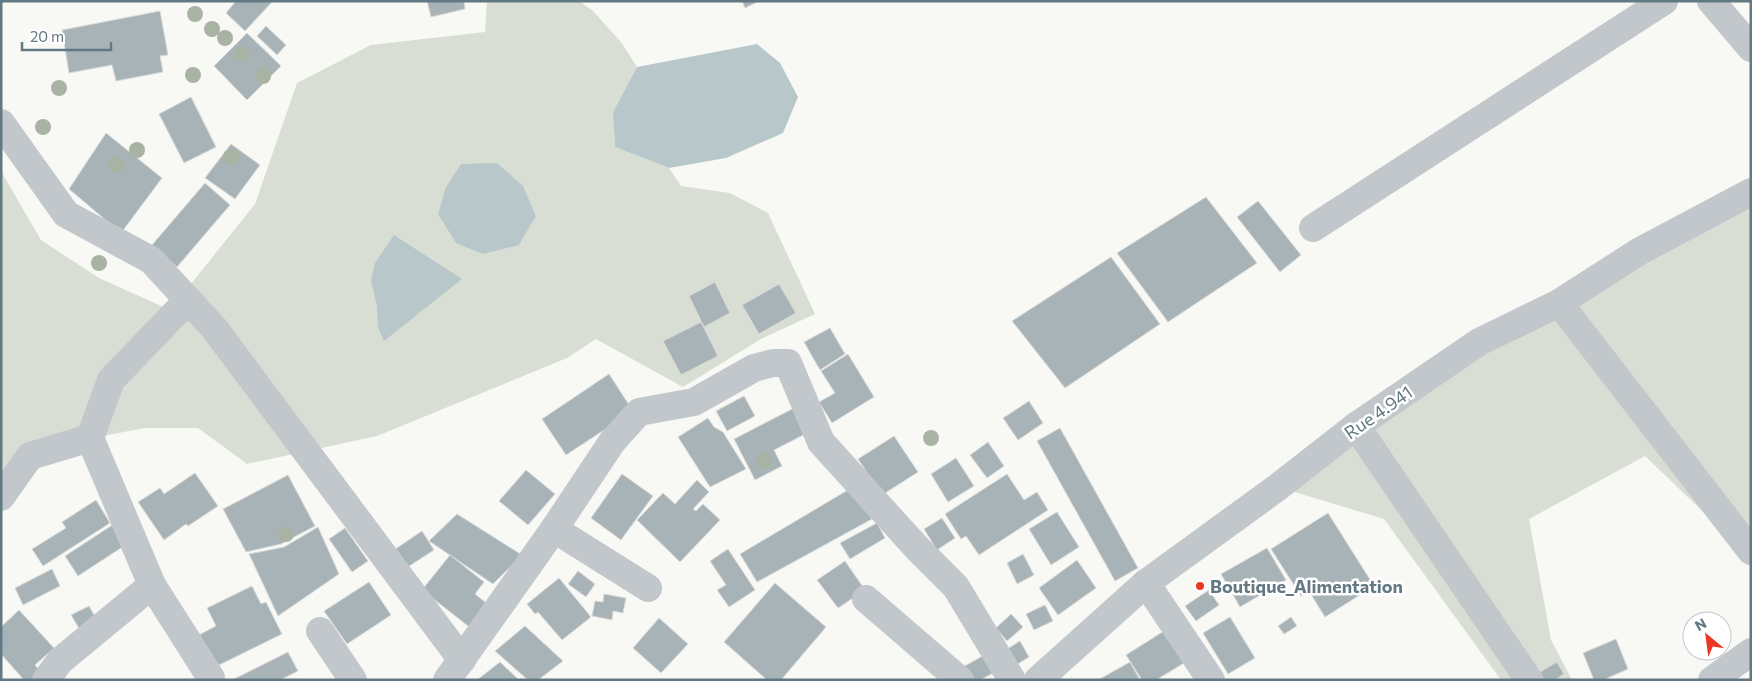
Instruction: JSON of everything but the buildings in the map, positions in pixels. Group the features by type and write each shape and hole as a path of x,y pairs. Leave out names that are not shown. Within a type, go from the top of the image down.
{"street":[{"path":"1313,228 1664,1"},
{"path":"1712,1 1751,48"},
{"path":"1,122 66,214 151,260 214,328 455,670 554,529 612,442 639,412 694,402 754,368 773,363 788,363 821,442 918,549 956,587 1012,680"},
{"name":"Rue 4.941","path":"1038,680 1146,583 1278,487 1356,426 1479,342 1558,303 1640,251 1751,192"},
{"path":"188,300 110,380 90,438 152,585 211,678"},
{"path":"1558,303 1751,551"},
{"path":"1356,426 1529,680"},
{"path":"1,497 30,456 90,438"},
{"path":"554,529 648,588"},
{"path":"1146,583 1211,680"},
{"path":"46,680 60,661 152,585"},
{"path":"866,599 960,680"},
{"path":"320,631 353,680"},
{"path":"1712,680 1751,652"}],"shaded area":[{"path":"487,1 579,1 593,11 621,42 637,67 613,112 615,147 669,168 681,186 730,193 768,213 815,314 761,339 683,387 596,339 567,358 377,436 247,464 198,428 145,428 87,439 50,457 18,488 1,501 1,171 41,240 99,278 170,310 255,204 297,83 371,45 485,32"},
{"path":"757,44 780,63 798,97 783,133 726,158 669,168 615,147 613,112 637,67"},
{"path":"497,163 523,186 536,216 519,245 483,254 456,243 438,214 446,187 461,164"},
{"path":"1751,192 1751,558 1645,456 1529,519 1551,640 1572,680 1501,680 1384,519 1278,487 1356,426"},
{"path":"394,235 462,279 384,341 378,327 377,306 371,281 375,263"}],"place":[{"name":"Boutique_Alimentation","path":"1200,586"}]}
